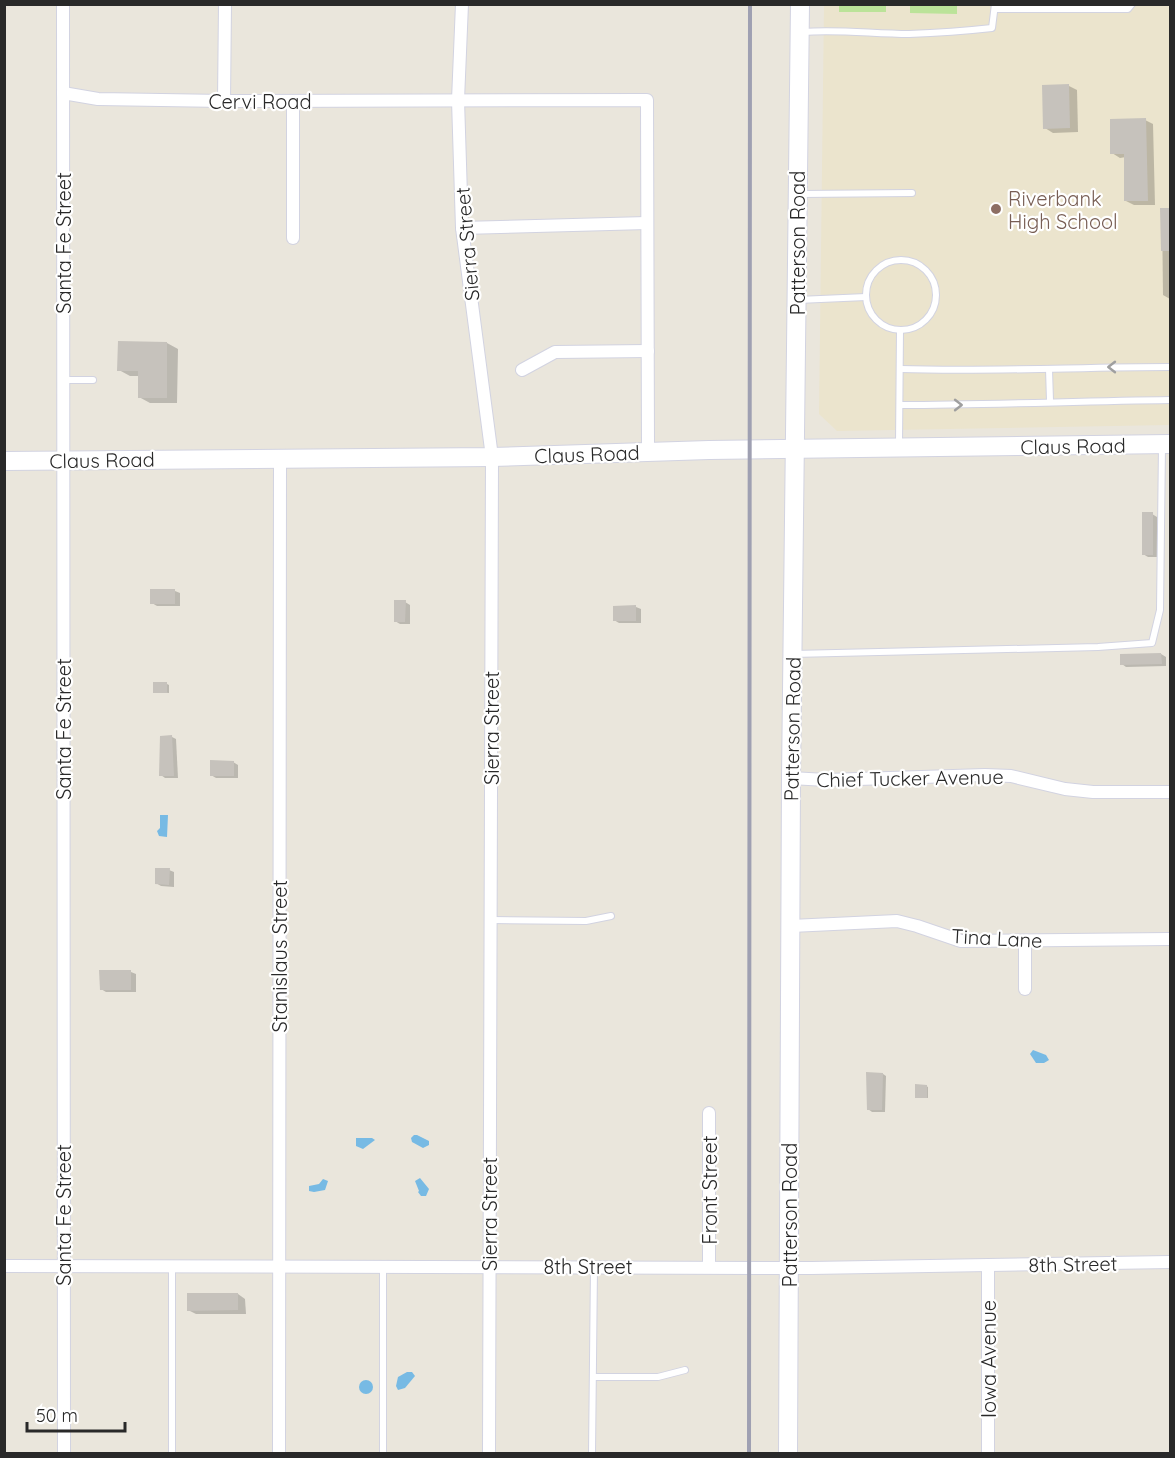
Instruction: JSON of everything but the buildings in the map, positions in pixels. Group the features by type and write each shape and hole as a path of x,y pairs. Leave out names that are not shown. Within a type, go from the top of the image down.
{"main road":[{"name":"Patterson Road","path":"788,1454 791,778 800,4"},
{"name":"Claus Road","path":"4,461 492,457 795,449 1166,445"}],"street":[{"name":"Santa Fe Street","path":"63,4 64,1454"},
{"path":"224,101 225,4"},
{"name":"Sierra Street","path":"462,4 458,100 462,228 492,457 489,1454"},
{"name":"Cervi Road","path":"63,93 98,99 224,101 647,100 647,223"},
{"path":"293,101 293,238"},
{"path":"462,228 647,223 648,452"},
{"path":"522,370 555,352 648,351"},
{"name":"Stanislaus Street","path":"279,1454 280,458"},
{"name":"Chief Tucker Avenue","path":"791,778 826,780 985,775 1011,776 1065,789 1093,792 1170,792"},
{"name":"Tina Lane","path":"791,926 897,921 961,941 1170,939"},
{"path":"1025,941 1025,989"},
{"name":"Front Street","path":"709,1113 709,1267"},
{"name":"8th Street","path":"4,1266 790,1267 1170,1262"},
{"name":"Iowa Avenue","path":"988,1265 988,1454"}],"lane":[{"path":"799,32 824,30 908,34 956,32 992,28 995,7 1128,9 1132,4"},
{"path":"798,194 912,193"},
{"path":"894,260 916,263 926,270 933,279 936,291 935,303 930,314 917,326 900,330 888,328 879,322 871,314 866,297 868,281 874,272 883,264 894,260"},
{"path":"797,300 866,297"},
{"path":"899,448 900,330"},
{"path":"900,369 973,371 1170,367"},
{"path":"1049,369 1050,401"},
{"path":"63,380 93,380"},
{"path":"900,405 1170,400"},
{"path":"793,654 1098,647 1152,643 1160,610 1166,445"},
{"path":"490,920 586,921 612,916"},
{"path":"592,1454 594,1266"},
{"path":"172,1267 172,1454"},
{"path":"383,1267 383,1454"},
{"path":"594,1377 658,1377 685,1370"}],"shaded area":[{"name":"Riverbank High School","path":"824,5 1170,5 1170,425 837,431 819,414"}],"green space":[{"path":"839,5 886,5 886,12 839,12"},
{"path":"910,5 957,5 957,14 910,13"}],"water":[{"path":"160,815 168,815 167,837 159,836 157,831 160,828"},
{"path":"1033,1050 1046,1055 1049,1060 1036,1063 1030,1054"},
{"path":"414,1135 429,1141 429,1145 423,1148 412,1142 411,1138"},
{"path":"356,1138 375,1140 363,1149 356,1146"},
{"path":"420,1178 429,1189 426,1196 421,1196 418,1192 415,1181"},
{"path":"323,1179 328,1181 325,1190 309,1191 309,1186 319,1184"},
{"path":"412,1372 415,1376 405,1388 398,1390 396,1386 398,1377"},
{"path":"363,1380 369,1380 373,1387 369,1394 363,1394 359,1390 359,1384"}],"railway":[{"path":"749,1454 750,4"}],"place":[{"name":"Riverbank High School","path":"996,209"}]}
